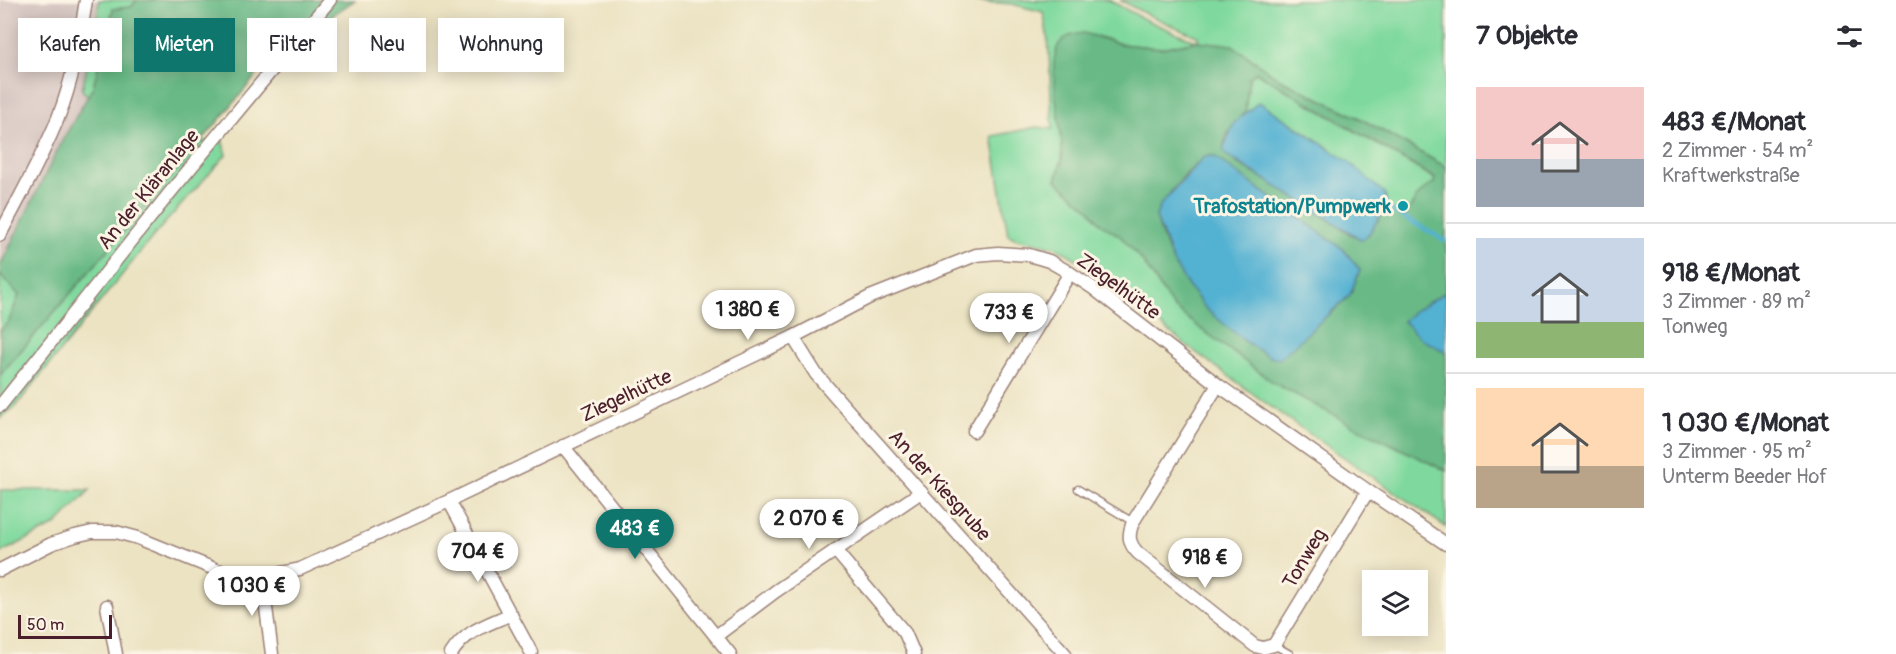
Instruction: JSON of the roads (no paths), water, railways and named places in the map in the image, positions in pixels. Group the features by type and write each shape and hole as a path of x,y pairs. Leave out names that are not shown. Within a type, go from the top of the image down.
{"street":[{"path":"0,235 58,117 75,62 86,0"},
{"name":"An der Kläranlage","path":"0,406 161,204 330,0"},
{"name":"Ziegelhütte","path":"0,570 51,544 92,532 116,532 138,538 217,570 241,576 262,577 300,569 449,501 792,337 870,297 976,255 998,253 1029,255 1049,261 1070,273 1093,288 1218,385 1446,544"},
{"path":"974,431 1070,273"},
{"name":"An der Kiesgrube","path":"792,337 816,374 1065,654"},
{"path":"1218,385 1133,522 1129,534 1131,545 1138,554 1255,646 1263,648 1274,645"},
{"path":"563,446 730,654"},
{"name":"Tonweg","path":"1274,645 1368,491"},
{"path":"716,636 835,550 921,492"},
{"path":"449,501 531,652"},
{"path":"835,550 905,633 914,654"},
{"path":"262,577 272,654"},
{"path":"107,606 116,654"},
{"path":"451,654 458,642 468,634 511,614"}],"lane":[{"path":"1078,489 1133,522"},
{"path":"1274,645 1290,654"}],"water":[{"path":"1259,102 1349,162 1385,194 1387,205 1369,234 1362,240 1226,155 1223,149 1234,123"},
{"path":"1213,156 1343,249 1360,270 1350,295 1279,359 1270,357 1247,343 1207,310 1173,262 1156,216 1161,204 1204,157"},
{"path":"1446,292 1446,352 1421,339 1403,321 1416,310"}],"waterway":[{"path":"1382,205 1446,241"}],"place":[{"name":"Trafostation/Pumpwerk","path":"1403,206"}]}
